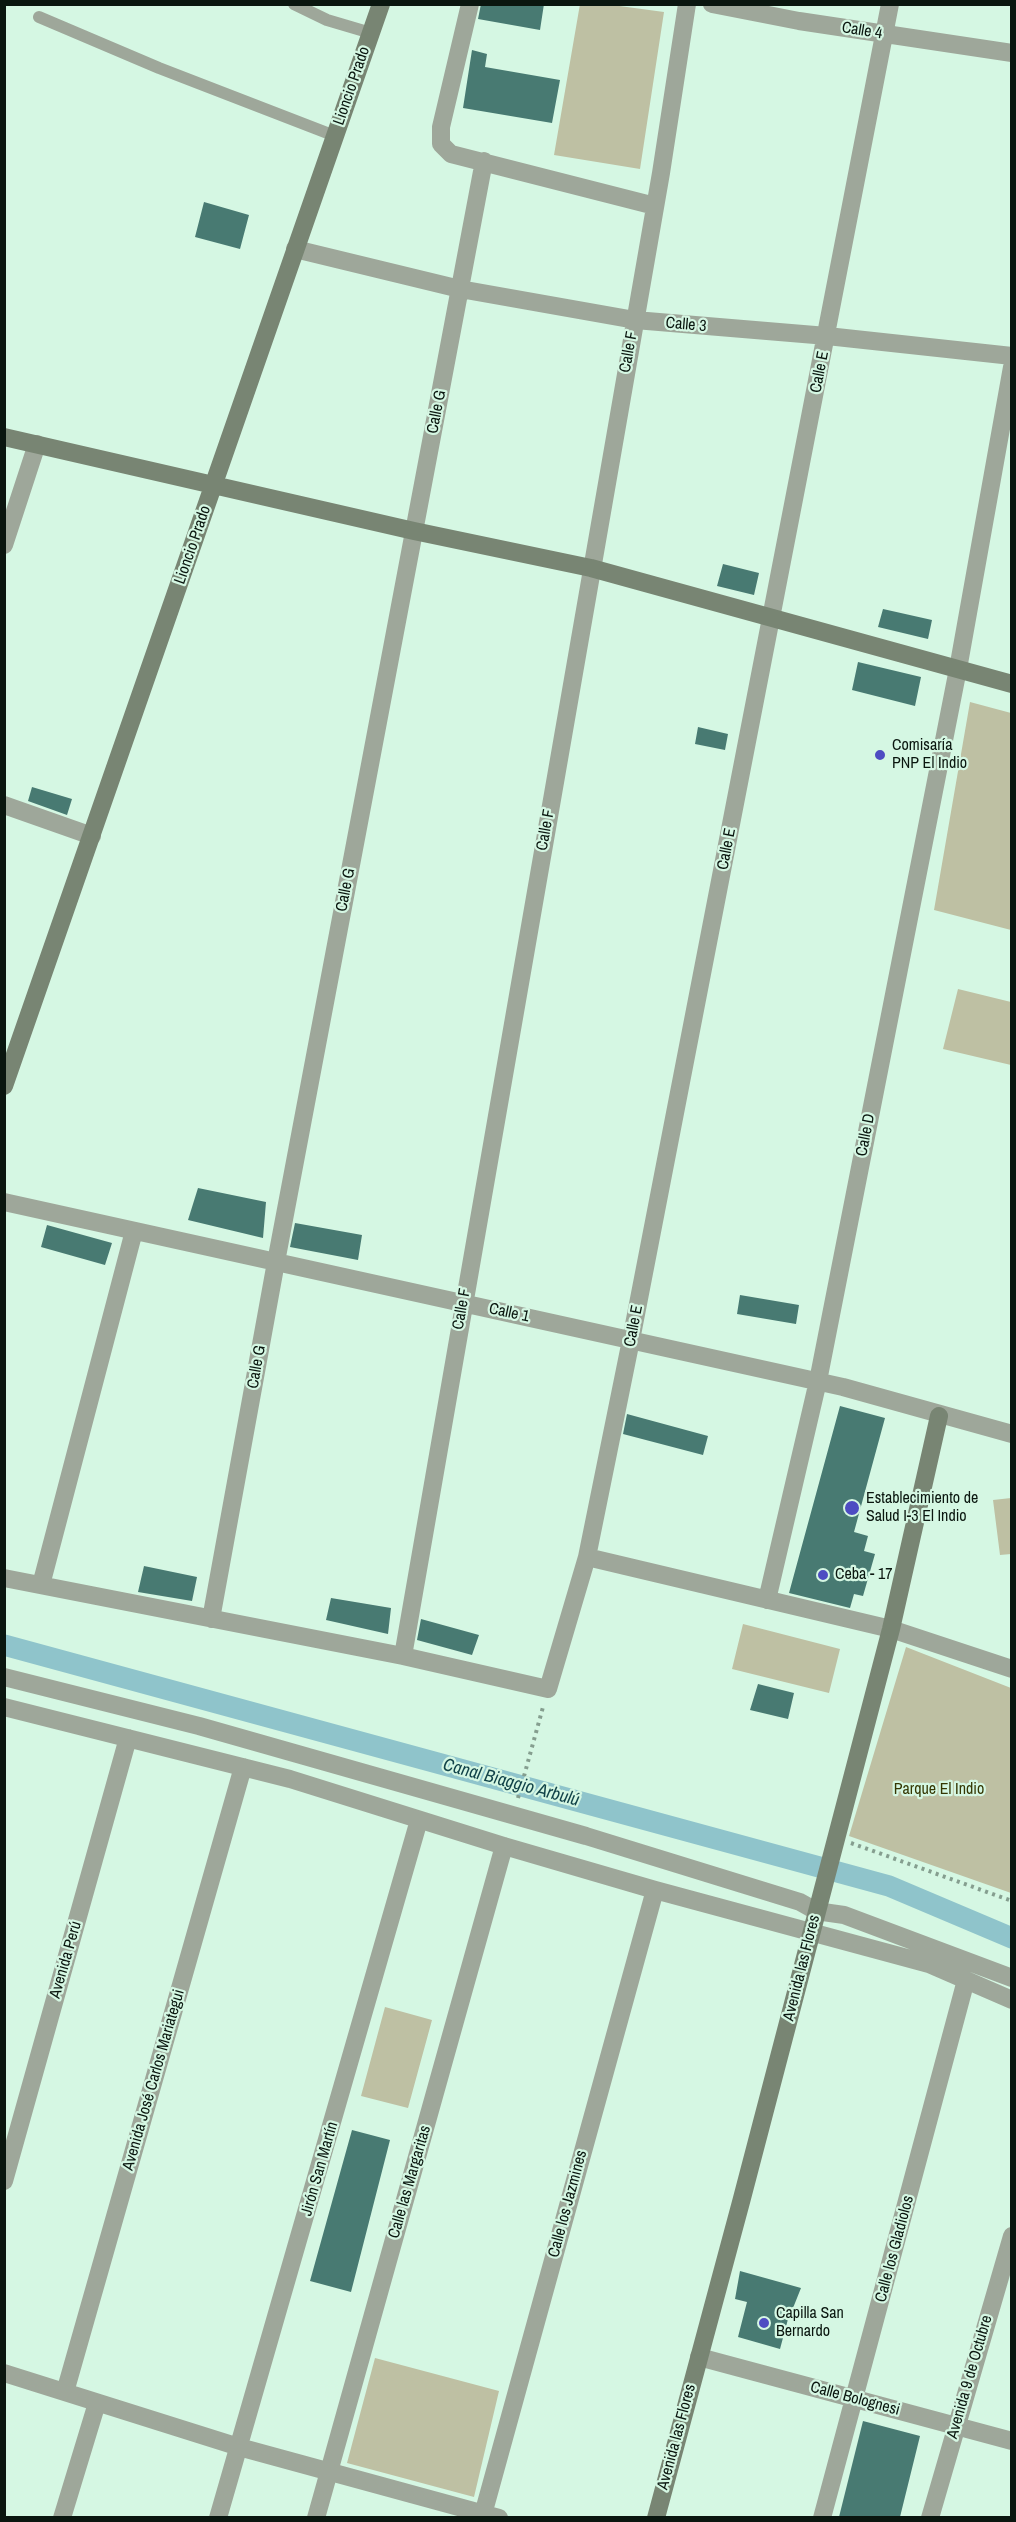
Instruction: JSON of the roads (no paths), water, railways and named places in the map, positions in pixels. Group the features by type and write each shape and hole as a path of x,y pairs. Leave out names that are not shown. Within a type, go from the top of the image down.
{"street":[{"name":"Lioncio Prado","path":"4,1086 381,4"},
{"path":"470,4 441,127 441,144 451,154 655,206"},
{"name":"Calle F","path":"403,1656 655,206 687,4"},
{"name":"Calle 4","path":"712,4 1011,53"},
{"name":"Calle E","path":"403,1656 548,1689 587,1557 632,1340 890,4"},
{"name":"Calle G","path":"212,1619 276,1262 484,161"},
{"name":"Calle 3","path":"296,249 460,289 635,320 827,336 1011,356"},
{"name":"Calle D","path":"767,1600 818,1381 958,669 1011,367"},
{"path":"4,437 414,531 591,568 1011,684"},
{"path":"4,545 38,444"},
{"path":"4,805 92,836"},
{"name":"Calle 1","path":"4,1202 818,1381 1011,1434"},
{"path":"40,1585 134,1231"},
{"name":"Avenida las Flores","path":"656,2517 891,1629 939,1416"},
{"path":"587,1557 891,1629 1011,1669"},
{"path":"4,1578 403,1656"},
{"path":"4,1677 199,1726 576,1833 800,1902 818,1904 1011,1978"},
{"path":"4,1707 290,1779 504,1846 655,1890 929,1964 1011,2000"},
{"name":"Avenida Perú","path":"4,2181 129,1738"},
{"name":"Avenida José Carlos Mariategui","path":"65,2392 243,1767"},
{"name":"Jirón San Martín","path":"218,2517 419,1820"},
{"name":"Calle las Margaritas","path":"316,2517 504,1846"},
{"name":"Calle los Jazmines","path":"488,2516 655,1890"},
{"name":"Calle los Gladiolos","path":"822,2517 966,1980"},
{"name":"Avenida 9 de Octubre","path":"930,2517 1011,2236"},
{"name":"Calle Bolognesi","path":"699,2357 1011,2441"},
{"path":"4,2373 239,2447 488,2516"},
{"path":"62,2517 97,2403"}],"lane":[{"path":"294,4 327,20 371,33"},
{"path":"39,17 159,68 335,136"}],"waterway":[{"name":"Canal Biaggio Arbulú","path":"4,1645 889,1886 1012,1938"}],"place":[{"name":"Comisaría PNP El Indio","path":"880,755"},
{"name":"Establecimiento de Salud I-3 El Indio","path":"852,1508"},
{"name":"Ceba - 17","path":"823,1575"},
{"name":"Capilla San Bernardo","path":"764,2323"}],"park label":[{"name":"Parque El Indio","path":"939,1790"}]}
